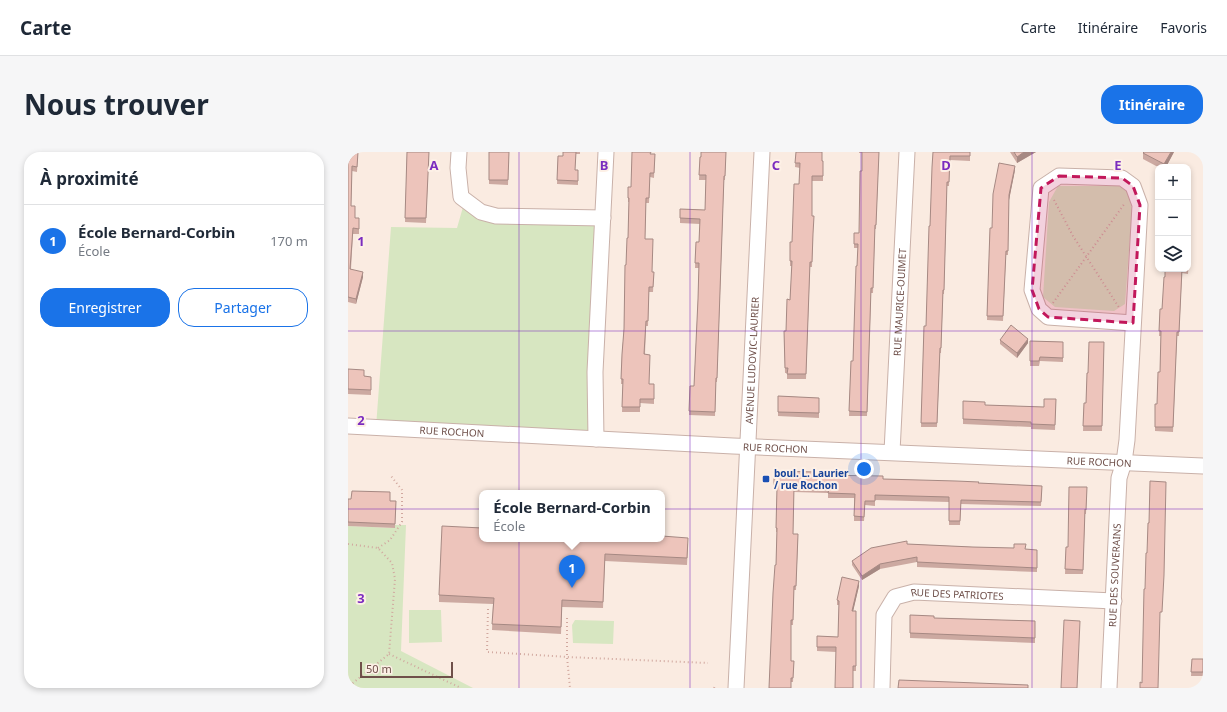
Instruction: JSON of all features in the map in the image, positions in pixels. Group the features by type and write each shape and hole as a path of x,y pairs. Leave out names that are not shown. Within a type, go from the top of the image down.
{"street":[{"path":"459,152 458,168 460,197 481,212 496,216 603,218"},
{"path":"596,439 595,372 606,152"},
{"name":"AVENUE LUDOVIC-LAURIER","path":"736,688 762,152"},
{"name":"RUE MAURICE-OUIMET","path":"892,452 907,152"},
{"path":"1133,323 1048,317 1039,309 1032,290 1041,188 1059,176 1122,178 1133,186 1135,190"},
{"name":"RUE DES SOUVERAINS","path":"1109,688 1120,478 1127,440 1140,204 1135,190"},
{"name":"RUE ROCHON","path":"348,426 596,439 1203,466"},
{"name":"RUE DES PATRIOTES","path":"882,688 884,615 895,597 914,592 1114,601"}],"path":[{"path":"1046,185 1086,257 1125,316 1133,323"},
{"path":"1046,314 1135,190"},
{"path":"378,548 390,540 402,522 402,490 391,476"},
{"path":"348,544 378,548 392,563 395,579 389,654 348,687"},
{"path":"488,609 487,652 708,663"},
{"path":"567,618 567,657 570,688"},
{"path":"389,654 461,688"}],"highlighted area":[{"path":"1059,176 1122,178 1133,186 1140,205 1133,323 1048,317 1039,309 1032,290 1041,188"}],"green space":[{"path":"1058,186 1119,186 1128,192 1132,210 1125,304 1114,311 1055,307 1043,297 1049,202"},
{"path":"465,200 480,211 601,218 594,439 376,427 391,227 457,228"},
{"path":"395,525 406,525 401,651 473,688 348,688 348,526 394,528"},
{"path":"409,610 441,610 442,642 409,643"},
{"path":"575,620 614,621 613,644 573,643 572,625"}],"building":[{"path":"348,152 358,152 357,167 352,166 351,206 355,206 355,218 359,218 359,229 353,228 350,269 363,272 356,299 348,297"},
{"path":"407,152 429,152 426,218 405,218"},
{"path":"489,152 509,152 508,180 489,180"},
{"path":"563,152 576,152 575,170 578,170 578,181 557,180 558,156 563,156"},
{"path":"632,152 651,152 650,154 655,154 654,173 650,173 649,198 646,198 645,239 653,239 652,272 654,272 653,287 649,287 648,321 646,321 644,354 650,355 649,384 654,384 654,399 640,399 640,407 622,407 623,379 621,379 624,329 625,265 628,238 628,187 631,187"},
{"path":"701,152 726,152 715,412 689,411 690,386 694,386 699,263 695,263 696,242 699,242 700,219 680,218 680,209 705,210 706,175 699,175"},
{"path":"796,152 822,152 823,161 823,176 812,176 812,216 814,216 812,262 810,262 806,374 787,374 788,368 785,368 784,331 786,331 787,299 790,300 792,261 790,261 790,242 792,242 794,184 799,184 800,163 795,163"},
{"path":"862,152 879,152 873,288 871,288 867,412 849,411 851,361 853,361 858,244 854,244 854,233 859,233 860,171 862,171"},
{"path":"933,152 970,152 970,156 950,156 949,182 947,182 944,290 937,423 921,423 924,326 926,326"},
{"path":"1014,152 1024,152 1017,157"},
{"path":"1144,152 1171,152 1164,164 1143,153"},
{"path":"999,163 1015,166 1009,195 1008,251 1006,251 1003,316 987,316 990,228 992,228 993,194"},
{"path":"1165,272 1182,272 1179,332 1177,332 1173,427 1155,427 1155,404 1157,404 1158,372 1160,372 1160,309 1162,309"},
{"path":"1011,325 1028,339 1017,353 1000,340"},
{"path":"1030,341 1063,342 1063,358 1040,357 1039,361 1030,361"},
{"path":"1089,342 1104,342 1102,426 1083,426 1084,403 1086,403"},
{"path":"348,369 364,370 364,376 371,377 371,390 348,389"},
{"path":"778,396 819,398 819,413 778,412"},
{"path":"1044,399 1056,399 1055,425 1031,424 1031,422 963,419 963,401 985,402 985,405 1044,407"},
{"path":"774,471 815,472 815,475 883,476 883,479 979,482 978,483 1042,486 1041,502 961,500 960,521 949,521 949,497 875,495 875,501 865,501 864,517 854,516 855,494 828,493 829,489 794,487 793,534 798,534 796,586 794,586 793,620 791,620 791,661 794,661 793,678 791,678 791,688 769,688 777,528 777,487 774,487"},
{"path":"1150,481 1166,482 1164,575 1162,612 1160,612 1158,688 1140,688 1140,682 1142,683 1144,589 1149,523"},
{"path":"1069,487 1087,487 1083,570 1065,569 1066,547 1068,547"},
{"path":"352,491 390,492 390,501 396,501 395,524 348,522 348,499 351,499"},
{"path":"442,526 479,528 479,542 665,542 665,536 688,538 687,558 605,554 603,602 562,600 561,627 492,624 494,598 439,595"},
{"path":"907,541 907,544 972,547 1014,548 1014,544 1026,544 1025,549 1037,550 1037,568 917,562 917,557 880,564 862,576 852,561 871,548"},
{"path":"842,577 859,581 852,611 856,611 856,666 853,666 853,688 835,688 836,647 817,647 817,636 838,637 839,601 837,600"},
{"path":"910,615 934,616 934,618 1035,621 1035,638 910,633"},
{"path":"1064,620 1080,621 1077,688 1061,688"},
{"path":"1192,659 1203,659 1203,672 1191,672"},
{"path":"899,680 1028,685 1028,688 898,688"}],"place":[{"name":"boul. L. Laurier / rue Rochon","path":"766,479"},
{"name":"École Bernard-Corbin","path":"572,588"}]}
